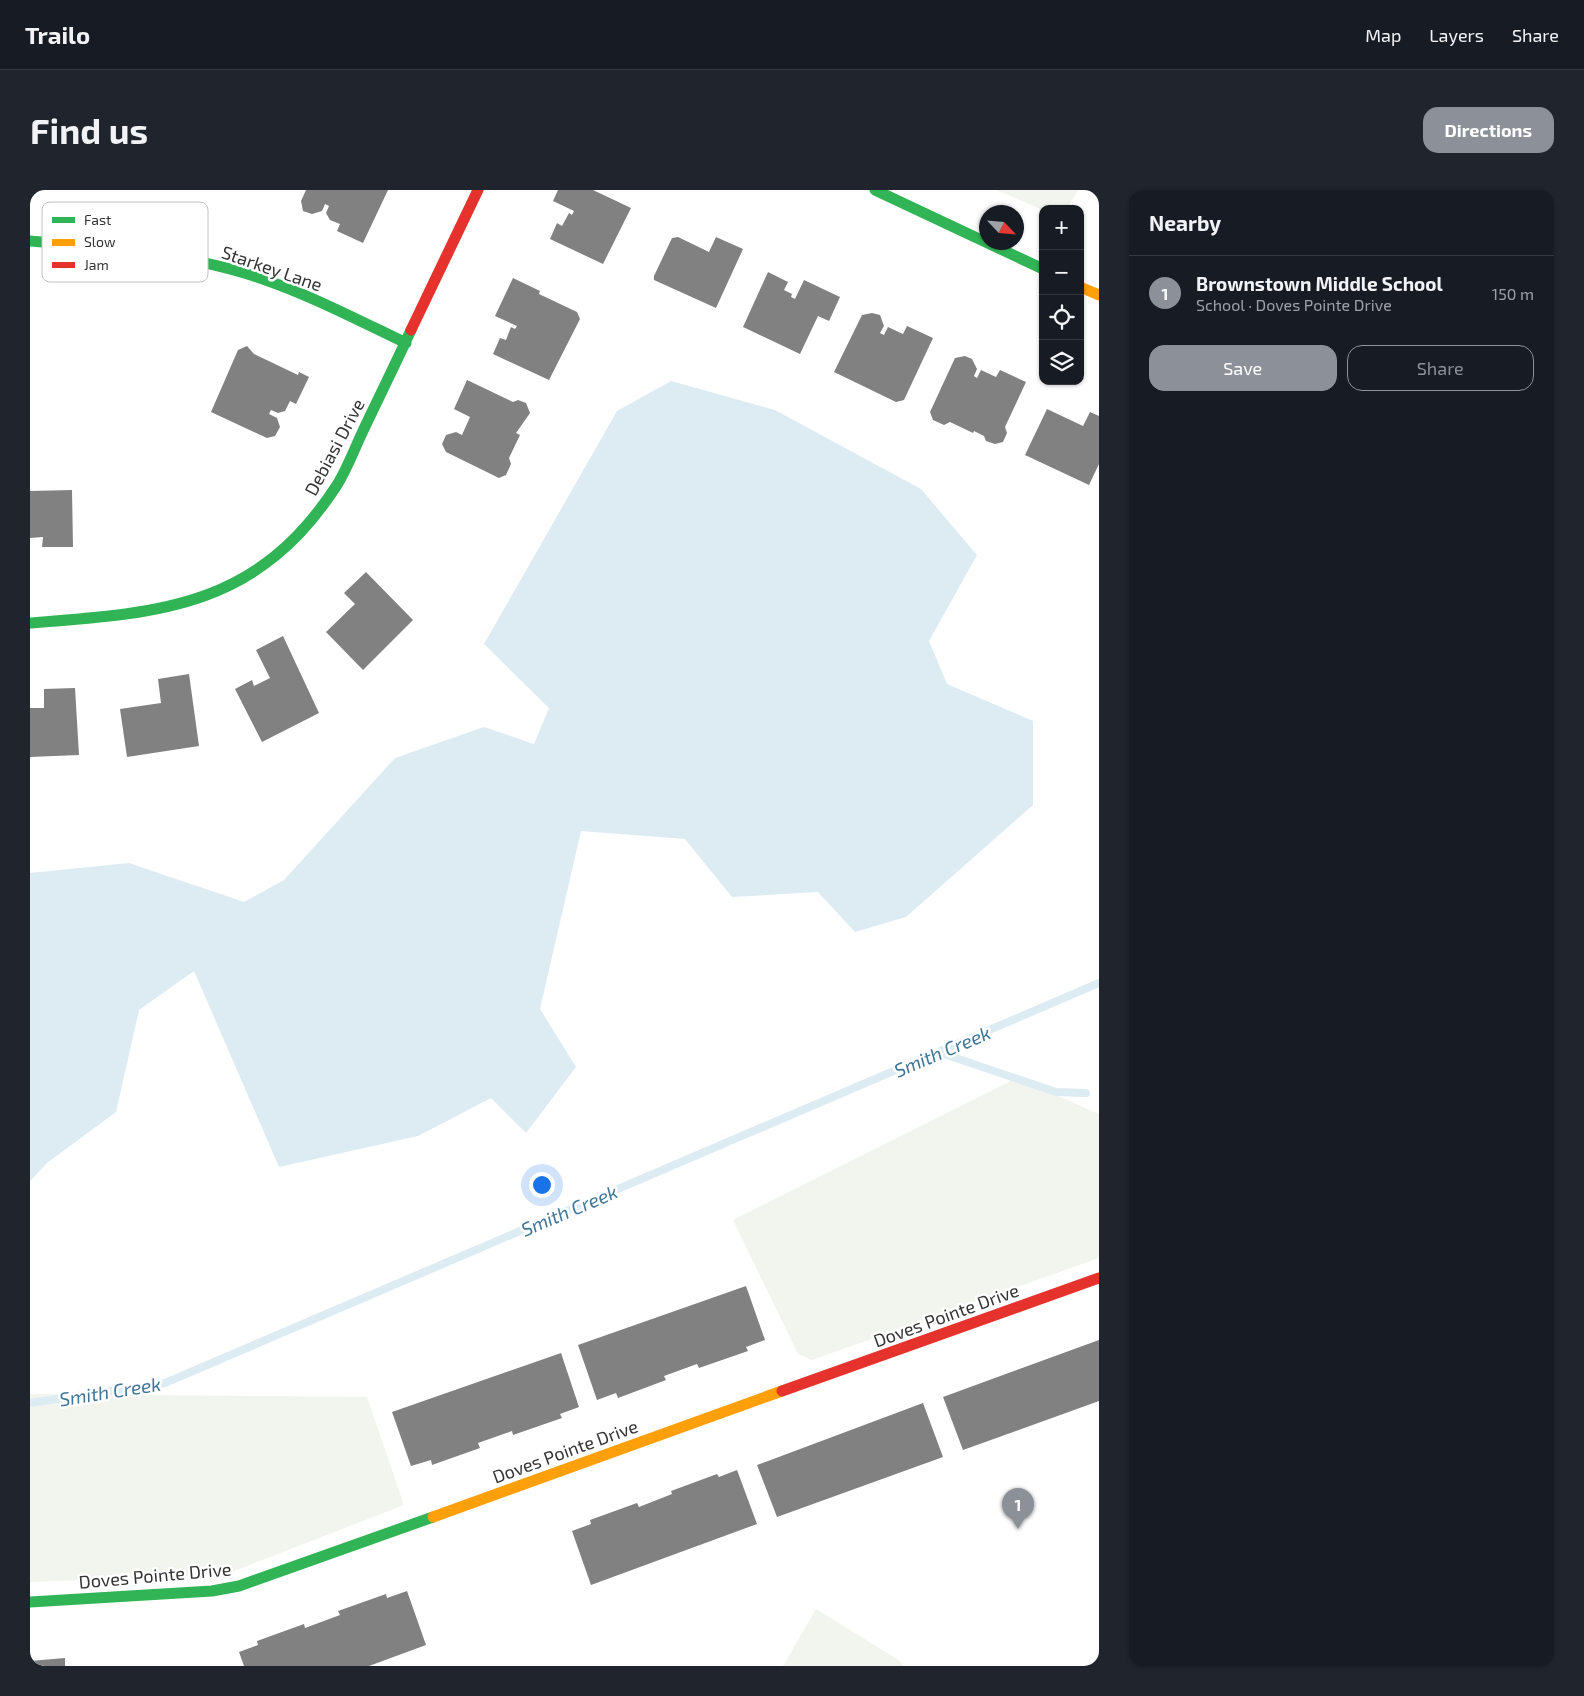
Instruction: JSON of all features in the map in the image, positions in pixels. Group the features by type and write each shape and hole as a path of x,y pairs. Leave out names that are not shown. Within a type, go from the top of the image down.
{"street":[{"name":"Debiasi Drive","path":"30,623 144,612 215,593 244,578 290,543 308,524 338,483 478,190"},
{"path":"875,190 1039,267"},
{"name":"Starkey Lane","path":"208,264 287,288 406,343"},
{"path":"1084,289 1099,295"},
{"name":"Doves Pointe Drive","path":"30,1602 212,1591 239,1586 1099,1278"}],"shaded area":[{"path":"996,190 1078,190 1069,205 1039,205 1039,208"},
{"path":"671,381 775,410 921,489 977,555 929,641 947,684 1033,721 1033,805 906,917 855,932 818,892 732,897 685,839 581,831 540,1009 576,1067 526,1133 491,1098 418,1136 279,1167 194,971 139,1010 116,1112 47,1163 30,1181 30,873 129,863 244,902 284,880 395,758 484,727 534,744 549,708 484,644 617,411"},
{"path":"1017,1078 1099,1114 1099,1258 812,1360 798,1354 733,1220"},
{"path":"30,1394 367,1397 404,1505 224,1575 30,1582"},
{"path":"816,1609 897,1659 904,1666 783,1666"}],"building":[{"path":"306,190 388,190 363,243 337,231 340,224 330,220 326,213 329,206 325,204 322,211 312,214 303,211 301,201"},
{"path":"558,190 593,190 631,208 603,264 550,239 557,223 562,226 569,213 572,215 574,211 553,201"},
{"path":"678,237 709,252 716,237 743,249 716,308 654,280 654,276 672,238"},
{"path":"768,272 788,282 784,290 792,294 791,297 795,299 804,280 840,297 829,321 818,316 800,354 743,327"},
{"path":"513,278 540,291 539,294 577,312 580,319 549,380 493,354 500,338 506,340 511,327 515,329 517,326 495,316"},
{"path":"872,313 880,315 884,326 880,333 884,335 888,327 903,334 907,326 933,338 904,400 896,402 834,372 862,315"},
{"path":"247,346 254,354 298,375 299,372 309,377 296,404 290,401 285,411 278,413 271,410 269,414 277,418 280,427 275,436 267,438 211,412 238,350"},
{"path":"965,356 972,359 977,369 974,376 977,378 981,370 996,377 1000,370 1026,382 1005,427 1007,433 1003,442 995,444 986,441 984,436 974,431 973,433 950,422 944,425 933,420 930,412 955,358"},
{"path":"467,380 513,402 518,400 526,403 530,413 516,433 520,435 509,458 511,464 506,475 499,478 446,452 442,444 446,435 456,432 462,435 470,417 454,409"},
{"path":"1047,409 1083,426 1090,412 1099,416 1099,464 1089,485 1025,455"},
{"path":"72,490 73,547 42,547 43,537 30,538 30,491"},
{"path":"366,572 413,620 363,670 326,632 355,604 344,593"},
{"path":"283,636 319,713 262,742 235,689 252,680 254,686 270,678 256,650"},
{"path":"189,674 199,746 127,757 120,709 161,703 158,679"},
{"path":"75,688 79,755 30,757 30,708 44,708 44,689"},
{"path":"746,1286 765,1340 746,1347 748,1351 699,1368 697,1364 664,1376 666,1380 618,1398 616,1393 597,1400 578,1345"},
{"path":"1099,1340 1099,1401 963,1450 943,1397"},
{"path":"561,1353 579,1407 560,1414 562,1418 513,1435 512,1431 478,1443 480,1448 432,1465 431,1460 411,1466 392,1412"},
{"path":"923,1403 943,1457 777,1517 757,1465"},
{"path":"737,1470 757,1524 591,1585 572,1531 591,1524 590,1520 637,1503 639,1507 672,1494 671,1491 717,1474 719,1477"},
{"path":"407,1591 426,1645 369,1666 244,1666 239,1652 258,1645 257,1641 304,1624 305,1628 340,1615 338,1611 386,1594 387,1598"},
{"path":"65,1658 65,1666 30,1666 30,1661"}],"waterway":[{"name":"Smith Creek","path":"30,1403 165,1383 1099,983"},
{"path":"941,1053 1056,1092 1086,1093"}],"traffic: fast":[{"path":"875,190 1039,267"},
{"path":"30,241 42,242"},
{"path":"208,264 260,278 297,292 406,343"},
{"path":"30,623 123,614 165,607 204,596 240,580 274,557 307,526 337,485 411,330"},
{"path":"30,1602 212,1591 239,1586 433,1517"}],"traffic: slow":[{"path":"1084,289 1099,295"},
{"path":"433,1517 782,1391"}],"traffic: jam":[{"path":"411,330 478,190"},
{"path":"782,1391 1099,1278"}],"place":[{"name":"Brownstown Middle School","path":"1018,1529"}]}
